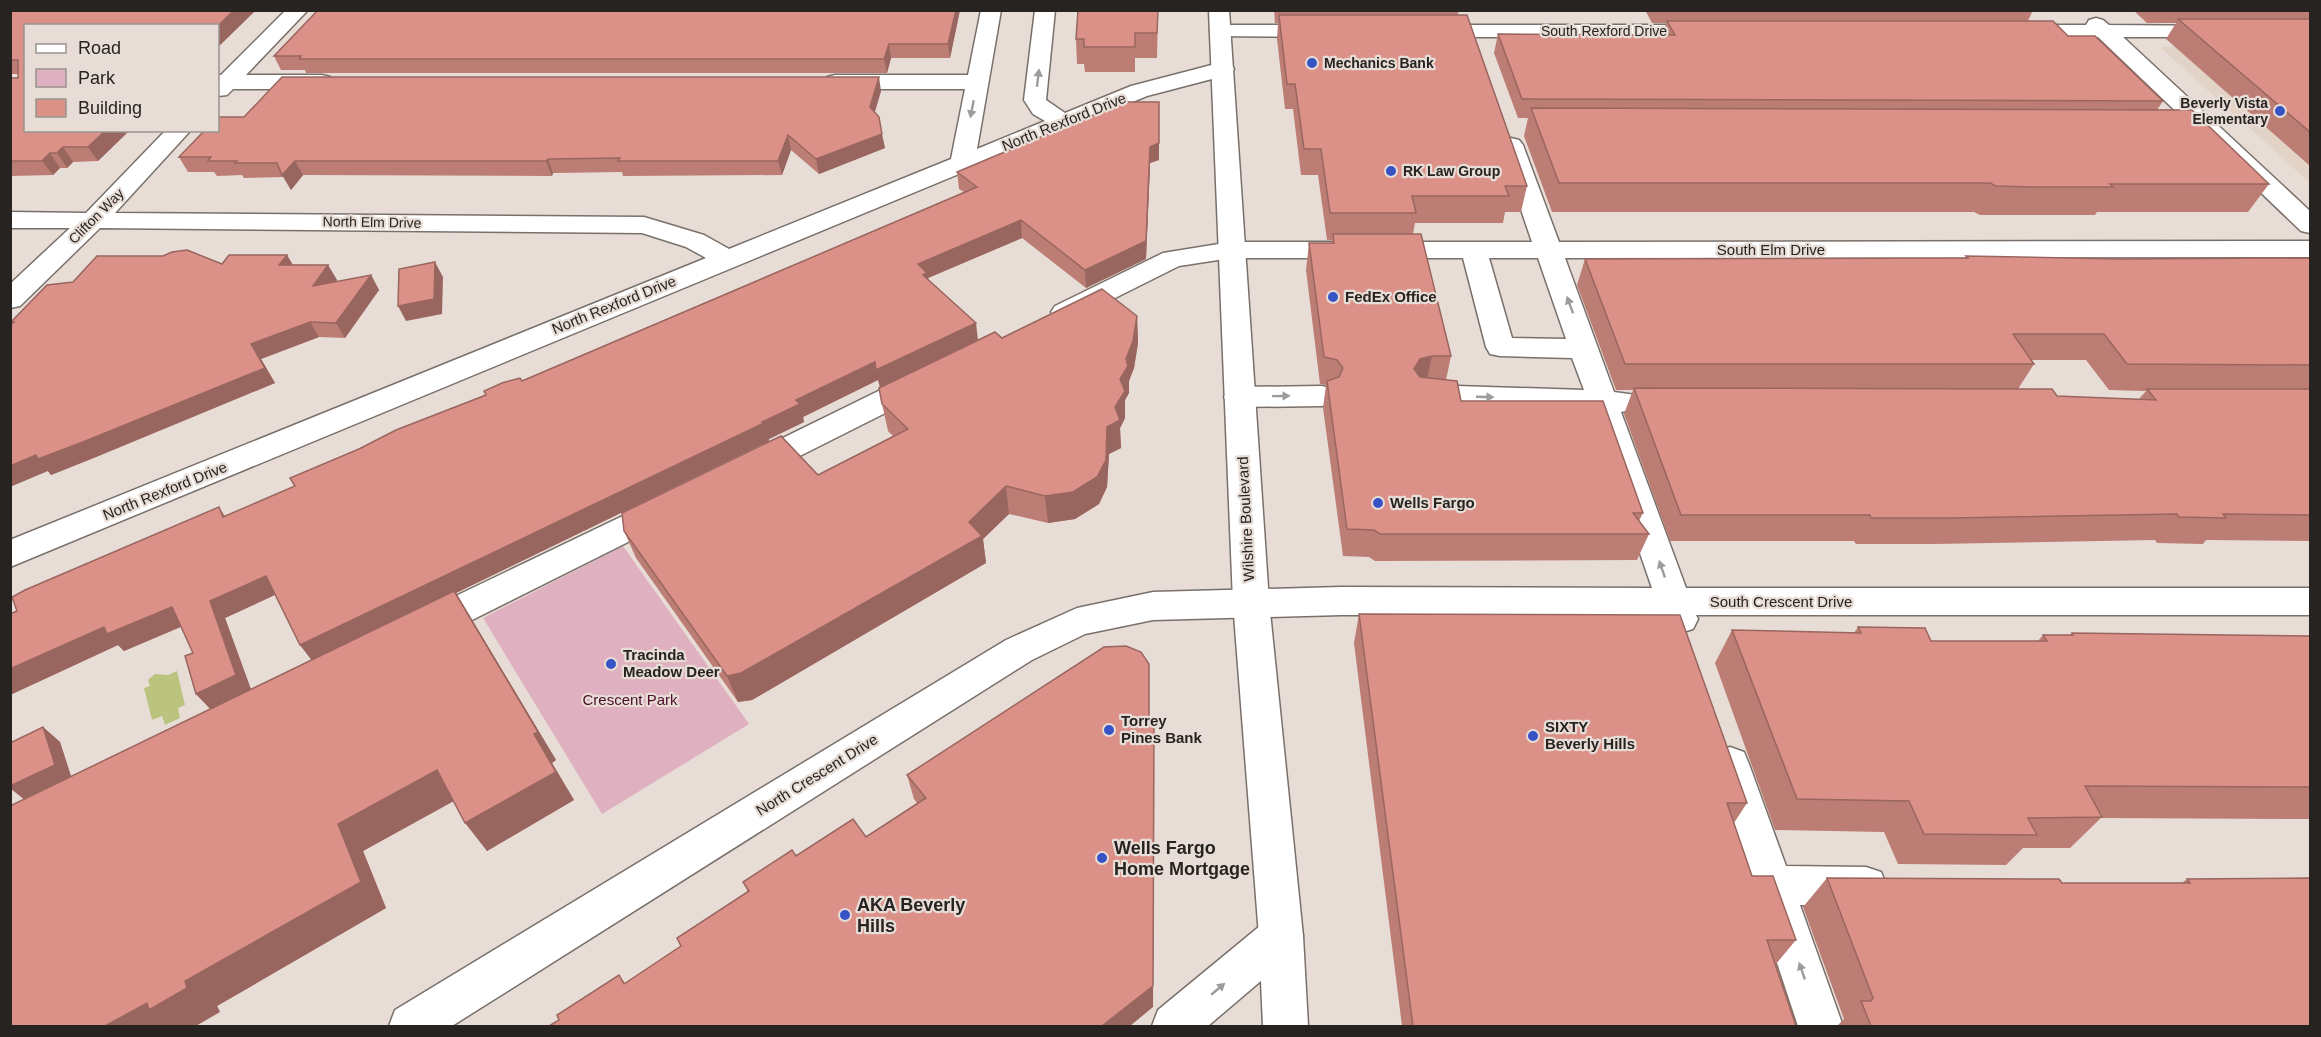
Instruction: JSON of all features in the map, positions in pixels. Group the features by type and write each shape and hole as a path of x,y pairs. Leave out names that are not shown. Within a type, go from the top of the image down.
{"street":[{"path":"220,85 298,10"},
{"path":"962,164 991,10"},
{"path":"1045,10 1035,100 1041,109 1063,122"},
{"path":"1595,10 1608,31"},
{"path":"2082,10 2310,225"},
{"path":"1220,20 1340,31"},
{"name":"Wilshire Boulevard","path":"1220,20 1251,602 1281,936 1286,1026"},
{"path":"1469,21 1484,65"},
{"name":"South Rexford Drive","path":"1412,31 1469,21 1608,31 1726,31"},
{"path":"2000,31 2241,31"},
{"name":"North Rexford Drive","path":"10,554 1138,91 1222,69"},
{"path":"220,85 343,82"},
{"path":"810,82 978,82"},
{"path":"1511,124 1550,250 1691,650"},
{"path":"2173,129 2208,129"},
{"name":"Clifton Way","path":"10,300 94,220 178,132"},
{"name":"North Elm Drive","path":"10,220 644,225 695,241 727,259"},
{"name":"South Elm Drive","path":"1036,326 1172,259 1231,250 2310,249"},
{"path":"1474,250 1500,347 1585,349"},
{"path":"727,479 951,368"},
{"path":"1426,394 1652,402"},
{"path":"1239,397 1322,396"},
{"path":"395,642 694,495"},
{"name":"South Crescent Drive","path":"1251,602 2310,602"},
{"name":"North Crescent Drive","path":"411,1026 1019,650 1077,622 1118,613 1153,606 1251,602"},
{"path":"1722,739 1821,1026"},
{"path":"1772,885 1904,886"},
{"path":"1174,1026 1281,936"}],"shaded area":[{"name":"Beverly Vista Elementary","path":"2160,47 2310,48 2310,183"},
{"path":"177,671 185,705 178,708 180,718 165,725 162,716 152,720 144,688 150,686 148,680 155,674 168,675"}],"green space":[{"name":"Crescent Park","path":"623,546 749,724 602,814 483,618"}],"building":[{"path":"10,10 234,10 219,25 24,24 24,132 104,132 88,147 63,147 57,153 50,153 42,161 10,161 10,78 18,78 18,60 10,60"},
{"path":"318,10 956,10 948,44 889,44 884,59 299,59 301,56 274,56"},
{"path":"1078,10 1158,10 1157,33 1135,33 1135,47 1084,47 1084,39 1076,39"},
{"path":"1279,15 1467,15 1527,186 1505,186 1509,196 1412,196 1416,213 1330,213 1321,149 1304,149 1295,84 1287,84"},
{"path":"2178,19 2310,19 2310,132"},
{"path":"1667,21 2053,21 2068,36 2095,36 2163,101 1522,99 1498,34 1675,35"},
{"path":"282,77 879,77 870,107 879,117 882,134 816,159 788,135 778,161 618,161 620,158 548,159 546,161 295,161 282,175 277,163 235,163 237,161 208,161 211,157 179,157 203,132 219,132 219,117 244,117"},
{"path":"1124,102 1159,102 1159,143 1150,147 1146,241 1085,270 1021,220 918,264 927,273 923,275 976,323 876,370 875,362 796,400 800,404 762,422 764,423 300,645 266,576 210,601 236,675 196,694 185,656 193,653 172,607 107,634 104,627 10,669 10,614 17,611 12,597 25,590 219,507 223,517 295,486 290,478 359,449 396,430 486,395 484,391 502,383 520,378 522,381 977,187 957,172"},
{"path":"1531,108 2192,110 2269,184 2110,184 2113,187 2031,187 1996,186 1990,183 1559,183"},
{"path":"1333,234 1421,234 1451,356 1432,356 1420,359 1414,369 1420,377 1457,381 1461,401 1603,401 1643,513 1633,513 1649,534 1380,534 1374,530 1347,529 1327,381 1339,377 1343,368 1337,360 1324,357 1309,243 1334,243"},
{"path":"187,250 222,264 229,255 287,255 279,265 328,265 313,286 371,275 336,323 310,322 251,344 265,368 83,442 38,459 36,455 10,466 10,325 14,322 11,322 47,285 73,282 97,256 163,256"},
{"path":"1966,256 2121,259 2310,258 2310,365 2127,364 2104,334 2013,334 2034,364 1625,364 1585,259 1968,258"},
{"path":"435,262 434,299 398,306 399,269"},
{"path":"1102,289 1137,316 1133,341 1126,359 1128,366 1120,379 1125,391 1115,407 1120,420 1107,427 1106,460 1097,477 1073,492 1045,496 1006,486 969,522 982,536 741,673 727,676 624,531 622,513 781,436 818,475 908,429 882,404 879,388 995,332 1002,338"},
{"path":"1634,388 2052,389 2057,396 2156,400 2147,389 2310,389 2310,515 2223,514 2226,518 2179,517 2177,514 1871,518 1870,515 1681,515"},
{"path":"454,591 538,732 534,734 556,772 465,823 437,770 338,824 361,882 185,981 187,988 149,1010 147,1003 105,1026 10,1026 10,806"},
{"path":"1359,614 1680,615 1747,803 1727,803 1752,876 1773,876 1796,940 1767,940 1796,1026 1413,1026"},
{"path":"1858,627 1925,628 1931,641 2047,641 2043,635 2073,635 2072,633 2310,636 2310,787 2085,786 2102,817 2028,818 2037,835 1924,834 1909,801 1797,799 1732,630 1861,633"},
{"path":"1126,646 1141,652 1149,664 1149,722 1154,722 1153,986 1102,1026 549,1026 559,1020 557,1015 619,975 624,984 681,946 677,938 749,891 743,882 792,850 796,856 853,819 866,837 926,798 907,775 1104,647"},
{"path":"43,727 55,765 10,786 10,743"},
{"path":"1827,878 2059,879 2062,883 2190,883 2187,879 2310,878 2310,1026 1871,1026 1861,1001 1871,1001 1873,998"}],"place":[{"name":"Mechanics Bank","path":"1312,63"},
{"name":"Beverly Vista Elementary","path":"2280,111"},
{"name":"RK Law Group","path":"1391,171"},
{"name":"FedEx Office","path":"1333,297"},
{"name":"Wells Fargo","path":"1378,503"},
{"name":"Tracinda Meadow Deer","path":"611,664"},
{"name":"Torrey Pines Bank","path":"1109,730"},
{"name":"SIXTY Beverly Hills","path":"1533,736"},
{"name":"Wells Fargo Home Mortgage","path":"1102,858"},
{"name":"AKA Beverly Hills","path":"845,915"}]}
